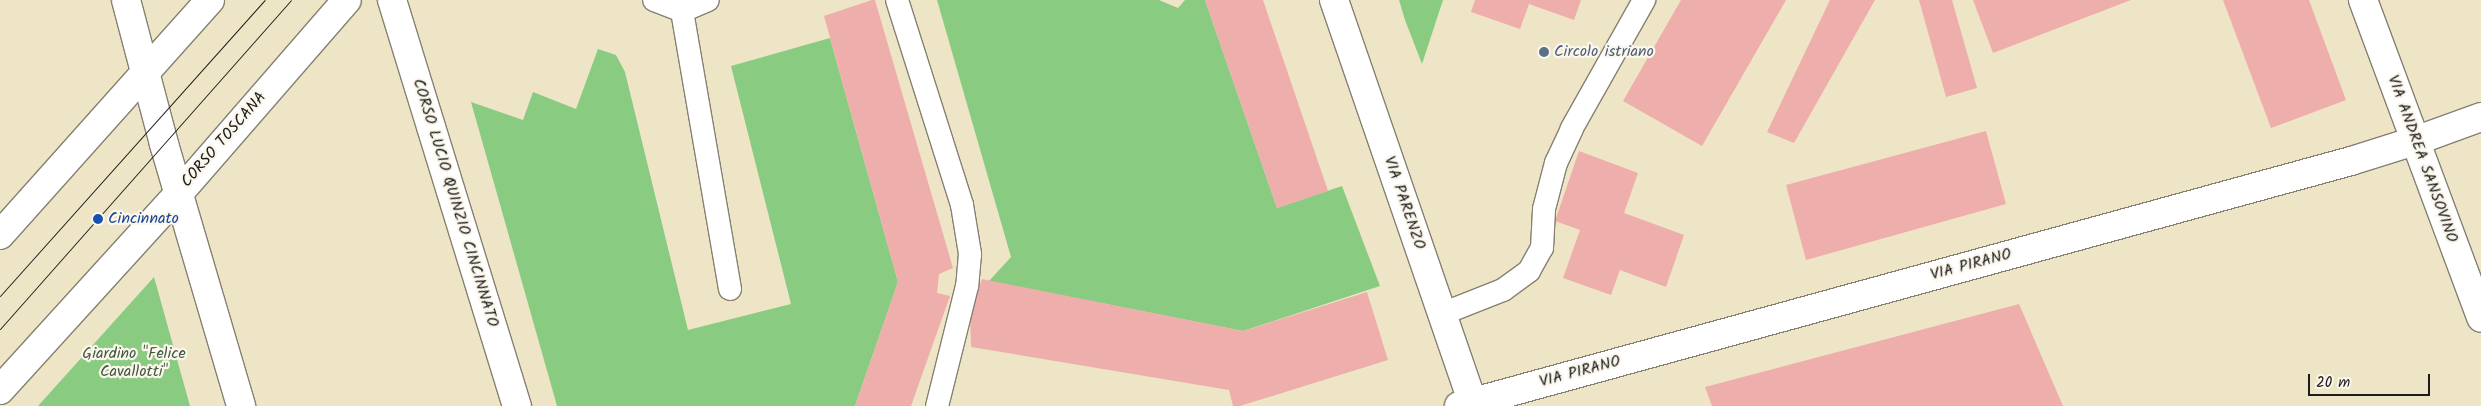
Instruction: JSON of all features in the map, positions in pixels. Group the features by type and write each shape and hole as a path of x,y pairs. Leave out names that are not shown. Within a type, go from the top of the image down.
{"street":[{"path":"126,0 164,144 180,192 241,406"},
{"path":"0,235 210,0"},
{"name":"CORSO TOSCANA","path":"0,390 180,192 347,0"},
{"name":"CORSO LUCIO QUINZIO CINCINNATO","path":"392,0 517,406"},
{"name":"VIA PARENZO","path":"1334,0 1442,314 1468,405"},
{"name":"VIA ANDREA SANSOVINO","path":"2363,0 2481,318"},
{"name":"VIA PIRANO","path":"1468,405 2351,161 2415,141 2481,117"}],"lane":[{"path":"654,0 682,12 708,0"},
{"path":"896,0 962,205 970,254 967,286 937,406"},
{"path":"1442,314 1502,290 1529,271 1542,248 1544,209 1556,163 1572,128 1644,0"},
{"path":"682,12 730,289"}],"green space":[{"path":"937,0 1159,0 1178,8 1185,0 1205,0 1277,208 1342,186 1380,286 1243,331 989,281 1011,257"},
{"path":"1399,0 1443,0 1422,64 1405,20"},
{"path":"830,38 898,282 855,406 557,406 471,102 523,120 533,92 576,109 598,49 616,55 625,72 688,330 791,304 731,66"},
{"name":"Giardino \"Felice Cavallotti\"","path":"154,277 190,406 38,406"}],"building":[{"path":"875,0 953,268 939,274 937,293 950,296 911,406 855,406 898,282 824,16"},
{"path":"1205,0 1263,0 1328,191 1277,208"},
{"path":"1475,0 1581,0 1574,20 1529,4 1520,29 1471,12"},
{"path":"1681,0 1786,0 1702,146 1623,101"},
{"path":"1830,0 1875,0 1794,143 1767,132"},
{"path":"1919,0 1952,0 1977,88 1946,97"},
{"path":"1973,0 2131,0 1993,53"},
{"path":"2223,0 2309,0 2346,100 2271,128"},
{"path":"1986,131 2006,204 1806,260 1786,185"},
{"path":"1579,151 1638,173 1624,213 1684,235 1666,287 1620,270 1611,295 1563,278 1580,230 1555,221"},
{"path":"982,279 1243,331 1367,292 1388,360 1240,406 1233,406 1229,390 971,347 970,310"},
{"path":"2019,304 2063,406 1712,406 1705,387"}],"tram line":[{"path":"0,296 265,0"},
{"path":"0,329 291,0"}],"place":[{"name":"Circolo istriano","path":"1544,52"},
{"name":"Cincinnato","path":"98,219"}]}
